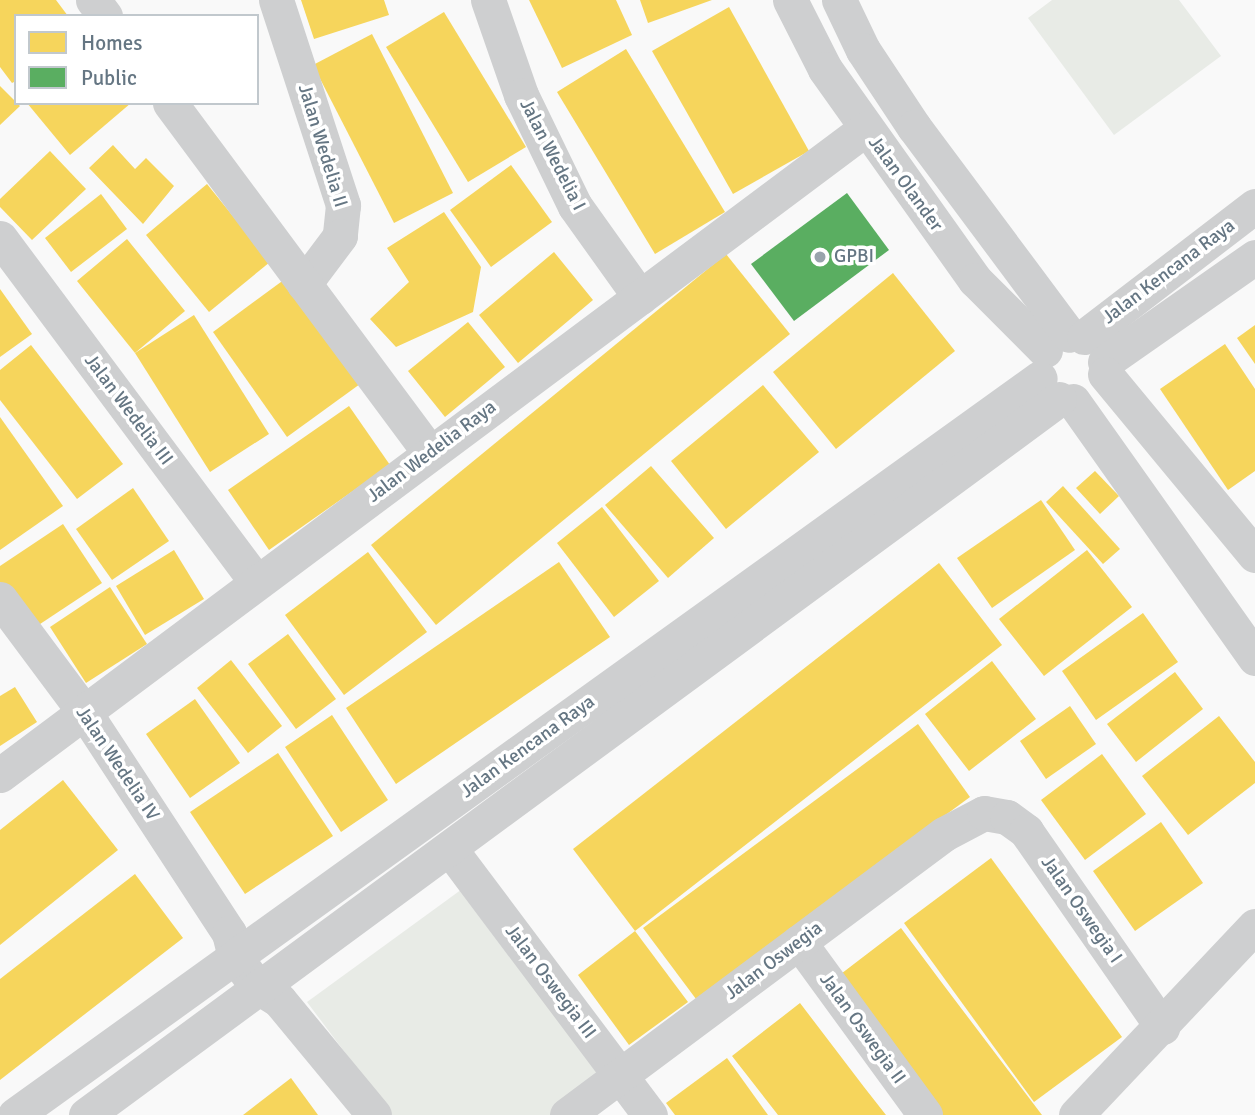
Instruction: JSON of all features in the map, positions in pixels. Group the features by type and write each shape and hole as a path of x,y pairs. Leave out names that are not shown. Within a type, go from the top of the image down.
{"street":[{"name":"Jalan Wedelia II","path":"276,0 343,205 340,236 304,284"},
{"name":"Jalan Wedelia I","path":"488,0 521,95 575,206 640,297"},
{"name":"Jalan Olander","path":"789,0 825,69 975,281 1073,367 1255,555"},
{"name":"Jalan Olander","path":"839,0 863,50 1073,367 1255,658"},
{"path":"171,105 430,453"},
{"name":"Jalan Wedelia Raya","path":"0,775 865,129"},
{"name":"Jalan Kencana Raya","path":"86,1115 270,987 1073,367 1255,206"},
{"name":"Jalan Wedelia III","path":"0,238 256,582"},
{"name":"Jalan Kencana Raya","path":"15,1115 238,945 1073,367 1255,257"},
{"name":"Jalan Wedelia IV","path":"0,598 85,713 238,945 374,1115"},
{"name":"Jalan Oswegia","path":"567,1115 962,821 984,813"},
{"name":"Jalan Oswegia I","path":"984,813 1007,817 1026,831 1162,1027"},
{"name":"Jalan Oswegia III","path":"450,849 650,1115"},
{"path":"1076,1115 1255,926"},
{"name":"Jalan Oswegia II","path":"799,942 925,1115"}],"shaded area":[{"path":"1052,0 1179,0 1221,56 1114,135 1028,18"},
{"path":"469,884 604,1078 551,1115 392,1115 307,1002"}],"building: Homes":[{"path":"0,0 56,0 66,14 14,14 14,82 12,83 0,67"},
{"path":"301,0 384,0 389,15 314,39"},
{"path":"529,0 616,0 632,35 562,68"},
{"path":"640,0 712,0 648,23"},
{"path":"729,7 809,151 733,194 652,51"},
{"path":"444,12 526,147 468,182 386,47"},
{"path":"372,34 453,193 394,223 313,65"},
{"path":"626,49 725,212 655,254 557,92"},
{"path":"0,86 14,100 14,105 20,106 0,125"},
{"path":"29,105 129,105 70,155"},
{"path":"113,145 135,169 146,158 174,186 143,224 89,168"},
{"path":"50,151 86,189 32,240 0,207 0,199"},
{"path":"511,165 552,222 491,267 450,210"},
{"path":"207,184 270,262 209,312 146,235"},
{"path":"101,194 127,229 71,272 45,238"},
{"path":"444,212 481,267 473,312 396,347 370,319 409,282 387,248"},
{"path":"127,239 185,311 135,353 77,281"},
{"path":"554,252 593,300 518,363 479,315"},
{"path":"726,254 790,334 436,625 371,545"},
{"path":"893,273 955,351 836,449 773,372"},
{"path":"285,279 360,384 287,437 213,332"},
{"path":"0,289 32,334 0,357"},
{"path":"194,315 269,434 210,472 135,353"},
{"path":"468,322 505,367 445,417 408,371"},
{"path":"1255,325 1255,364 1237,338"},
{"path":"1225,344 1255,389 1255,471 1228,490 1160,389"},
{"path":"31,345 123,464 77,499 0,400 0,370"},
{"path":"763,385 819,452 726,529 671,461"},
{"path":"349,406 390,465 269,550 228,490"},
{"path":"0,417 63,506 0,550"},
{"path":"651,466 714,538 668,578 605,505"},
{"path":"1095,471 1119,496 1100,514 1076,488"},
{"path":"1063,486 1120,549 1103,564 1046,502"},
{"path":"133,488 169,541 112,580 76,529"},
{"path":"1041,500 1075,550 992,608 957,558"},
{"path":"602,507 659,581 614,617 557,543"},
{"path":"63,524 102,583 31,630 0,583 0,566"},
{"path":"174,550 204,599 145,635 116,586"},
{"path":"1087,550 1132,607 1044,676 999,619"},
{"path":"368,552 427,632 344,695 285,615"},
{"path":"559,562 610,637 396,784 346,708"},
{"path":"939,563 1002,645 635,931 573,849"},
{"path":"110,587 147,644 86,683 50,627"},
{"path":"1143,613 1178,662 1096,720 1062,671"},
{"path":"288,634 336,699 296,729 248,664"},
{"path":"231,660 282,726 248,753 197,688"},
{"path":"992,661 1036,719 969,771 925,714"},
{"path":"1175,672 1203,709 1136,762 1107,724"},
{"path":"15,687 37,722 0,746 0,696"},
{"path":"195,699 240,763 190,798 146,734"},
{"path":"1070,706 1096,744 1046,779 1020,741"},
{"path":"332,715 388,800 341,832 285,747"},
{"path":"1219,716 1255,762 1255,783 1188,835 1142,776"},
{"path":"918,724 970,797 696,999 643,928"},
{"path":"278,753 333,836 245,894 190,812"},
{"path":"1102,754 1146,814 1085,860 1041,800"},
{"path":"63,780 118,850 0,945 0,830"},
{"path":"1161,822 1203,883 1135,931 1093,871"},
{"path":"991,858 1122,1037 1034,1102 904,923"},
{"path":"135,874 183,938 0,1080 0,979"},
{"path":"901,928 1042,1115 936,1115 833,980"},
{"path":"635,931 688,1002 629,1045 578,975"},
{"path":"800,1003 886,1115 778,1115 732,1056"},
{"path":"727,1058 768,1115 675,1115 666,1103"},
{"path":"291,1078 318,1115 243,1115"}],"building: Public":[{"name":"GPBI","path":"847,193 889,250 794,321 751,264"}],"place":[{"name":"GPBI","path":"820,257"}]}
